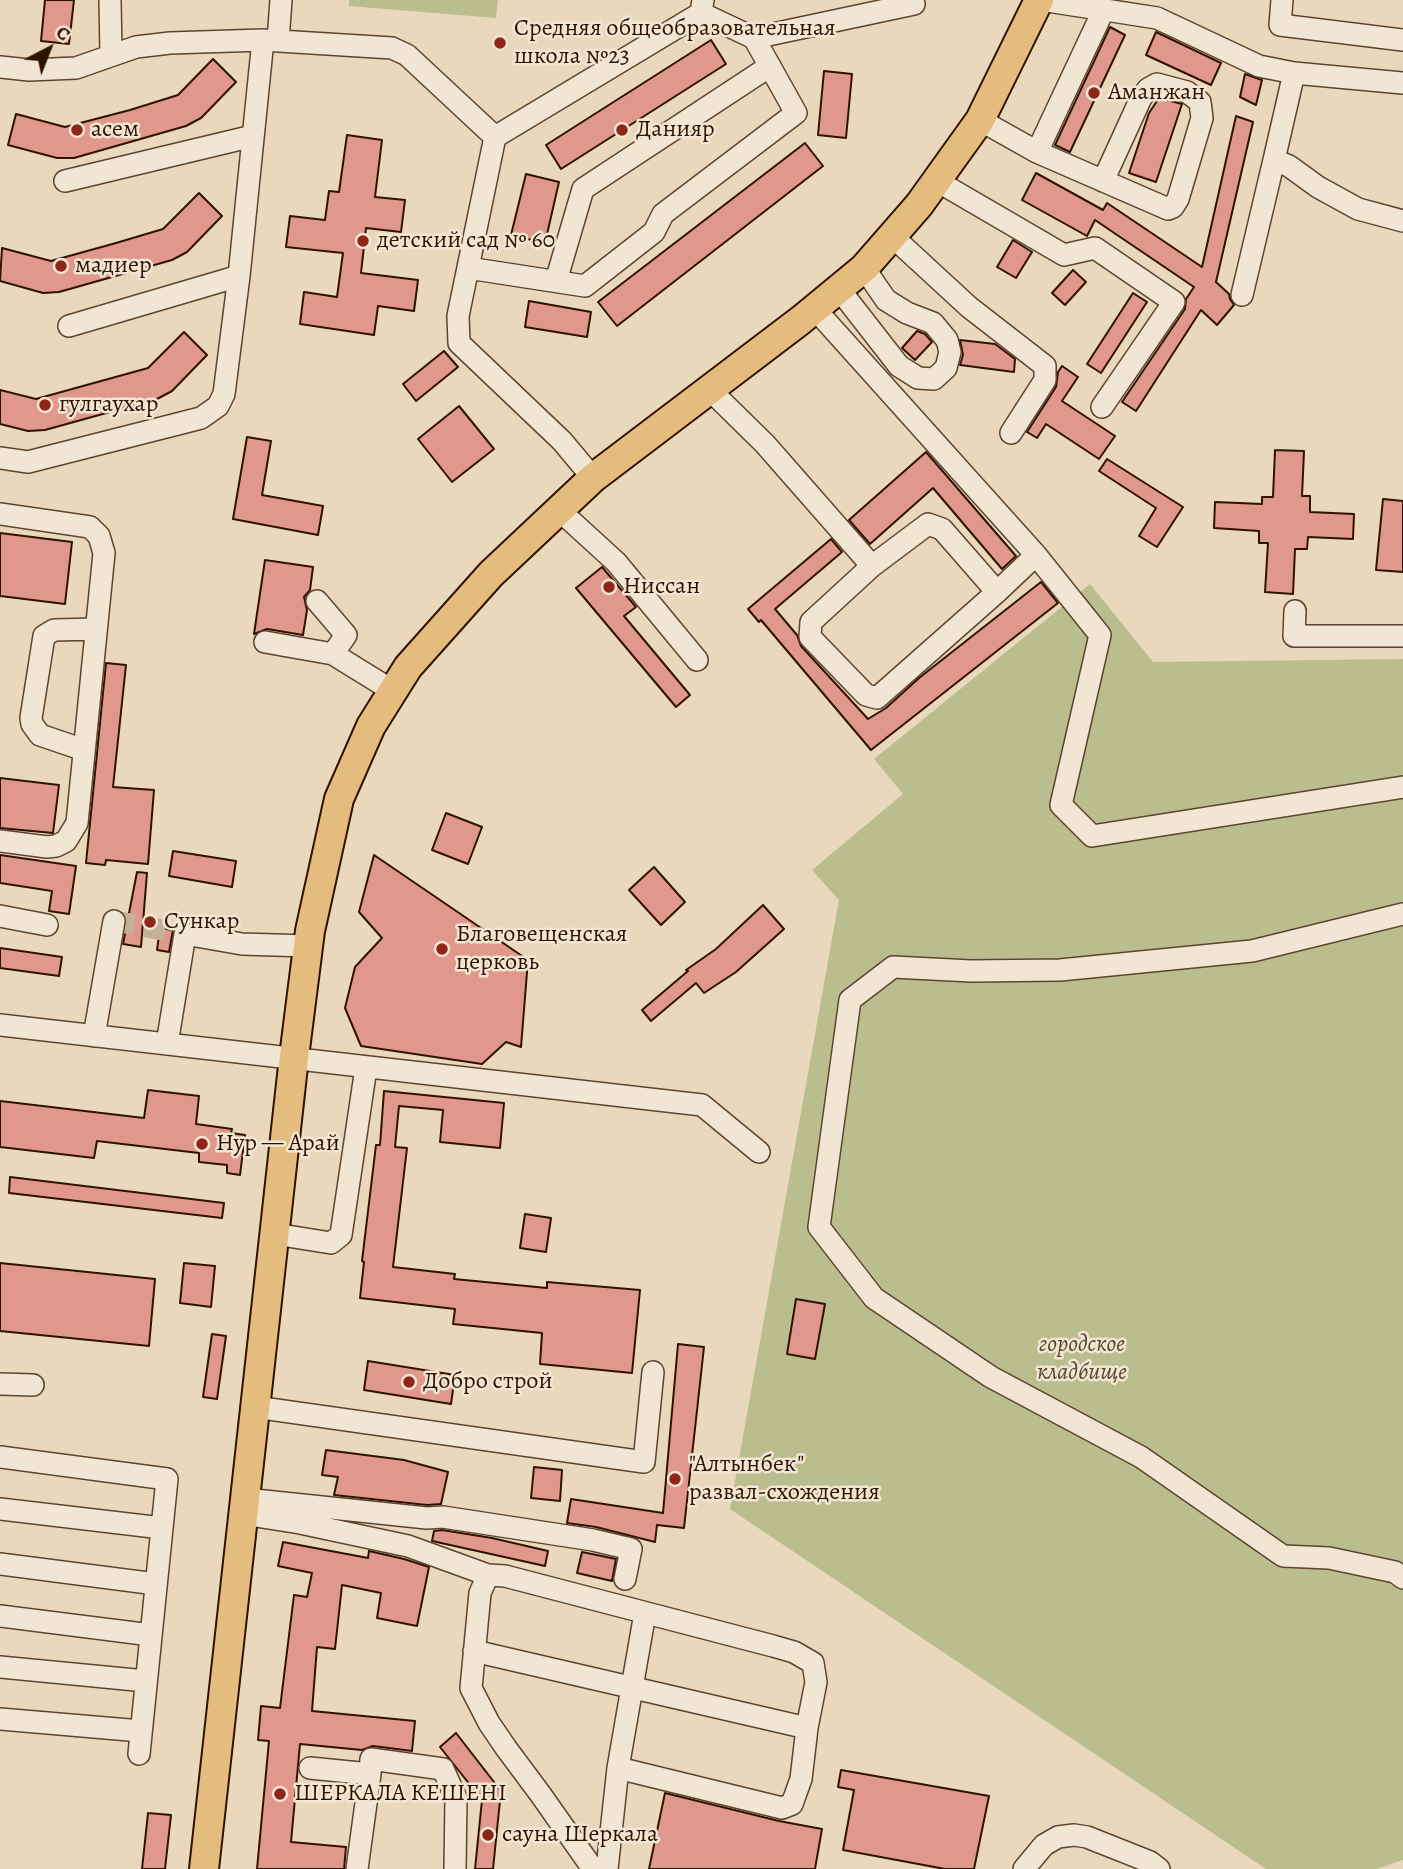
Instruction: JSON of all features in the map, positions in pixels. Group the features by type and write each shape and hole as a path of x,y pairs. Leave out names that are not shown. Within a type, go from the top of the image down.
{"main road":[{"path":"204,1869 308,946 339,799 371,726 408,667 491,574 593,478 815,309 864,268 893,237 980,120 1040,0"}],"street":[{"path":"110,0 111,54"},
{"path":"0,458 27,462 201,418 218,406 224,394 253,136 270,40 281,0"},
{"path":"1040,0 1157,18 1258,66 1294,73 1403,83"},
{"path":"1282,0 1280,26 1403,40"},
{"path":"754,38 914,4"},
{"path":"468,268 585,286 654,232 663,214 796,113 754,38 702,7 495,137 458,316 459,343 562,441 593,478"},
{"path":"1037,152 1104,9"},
{"path":"0,67 29,70 76,68 136,47 170,43 270,40 392,48 407,55 495,137"},
{"path":"556,281 583,188 770,66"},
{"path":"1242,295 1294,73"},
{"path":"980,120 1037,152 1164,209 1173,207 1178,199 1202,118 1200,102 1187,92 1157,84 1147,89 1103,181"},
{"path":"65,181 253,136"},
{"path":"1273,160 1289,166 1318,187 1358,209 1403,221"},
{"path":"937,181 1064,255 1095,248 1174,302 1102,407"},
{"path":"893,237 969,307 1045,366 1045,380 1011,433"},
{"path":"839,289 899,366 918,378 934,379 946,368 950,352 947,340 933,323 907,313 886,299 864,268"},
{"path":"69,326 239,276"},
{"path":"815,309 1036,555 1100,635 1060,805 1092,836 1403,787"},
{"path":"710,390 765,444 872,566"},
{"path":"559,510 616,562 697,660"},
{"path":"0,514 83,525 95,530 104,547 77,823 66,841 47,847 0,841"},
{"path":"997,592 942,529 928,524 872,566 811,622 810,637 866,695 877,698 997,592 1036,555"},
{"path":"317,601 346,635 333,654"},
{"path":"1294,611 1294,636 1403,636"},
{"path":"84,750 40,735 31,718 44,636 54,629 96,629"},
{"path":"265,642 333,654 393,691"},
{"path":"1403,914 1252,951 1060,970 971,971 892,967 850,1000 819,1227 874,1298 991,1377 1141,1457 1283,1556 1329,1558 1395,1572 1403,1578"},
{"path":"0,916 47,925"},
{"path":"94,1036 114,921"},
{"path":"167,1044 185,934 242,944 308,946"},
{"path":"0,1025 702,1105 760,1152"},
{"path":"275,1234 331,1243 341,1235 366,1068"},
{"path":"255,1407 644,1462 653,1372"},
{"path":"0,1384 33,1385"},
{"path":"0,1457 167,1479 139,1754"},
{"path":"244,1507 300,1523 408,1546 488,1575 505,1576 773,1646 813,1663 816,1682 801,1779 792,1804 782,1808 618,1768"},
{"path":"244,1507 443,1517 593,1540 631,1549 625,1579"},
{"path":"0,1508 162,1528"},
{"path":"0,1564 156,1584"},
{"path":"488,1575 480,1593 471,1688 489,1723 593,1869"},
{"path":"607,1869 618,1768 645,1613"},
{"path":"0,1616 151,1635"},
{"path":"474,1651 807,1728"},
{"path":"0,1667 146,1681"},
{"path":"0,1719 141,1731"},
{"path":"357,1869 371,1759 443,1769 456,1798 455,1869"},
{"path":"310,1768 370,1774"},
{"path":"1024,1869 1044,1845 1058,1837 1074,1835 1087,1837 1150,1861 1158,1869"}],"green space":[{"path":"349,0 498,0 496,18 349,6"},
{"name":"городское кладбище","path":"1090,584 1153,662 1403,659 1403,1860 1377,1869 1266,1869 730,1509 839,900 812,870 903,794 874,759"}],"building":[{"path":"45,0 74,0 69,44 41,41"},
{"path":"1110,27 1125,35 1070,152 1055,145"},
{"path":"1156,32 1221,63 1211,85 1146,55"},
{"path":"711,40 726,64 561,169 546,145"},
{"path":"213,59 236,82 201,118 186,126 74,158 57,158 8,145 16,114 65,127 130,110 178,95"},
{"path":"824,71 852,74 846,138 818,135"},
{"path":"1245,74 1262,80 1256,105 1240,97"},
{"path":"1159,98 1182,104 1156,182 1129,173 1149,113"},
{"path":"1236,116 1253,122 1216,282 1229,294 1234,305 1217,325 1201,310 1136,411 1122,402 1185,309 1186,299 1194,287 1095,220 1087,236 1022,200 1036,173 1103,210 1107,203 1202,267"},
{"path":"347,135 382,140 375,197 405,200 401,232 366,228 361,273 418,280 414,311 378,306 374,335 300,324 304,292 337,297 343,253 286,247 290,216 325,220 329,191 339,192"},
{"path":"805,143 823,166 617,326 598,302"},
{"path":"526,174 559,182 545,243 511,235"},
{"path":"199,193 222,216 187,252 172,260 59,292 43,293 0,281 2,248 51,261 116,243 163,229"},
{"path":"1013,240 1032,252 1016,278 997,267"},
{"path":"1073,270 1086,282 1065,305 1052,293"},
{"path":"1133,293 1147,302 1101,373 1087,364"},
{"path":"529,301 591,312 587,337 525,327"},
{"path":"917,331 925,334 932,342 915,360 902,348"},
{"path":"184,332 207,355 172,391 157,399 45,430 28,431 0,424 0,390 36,399 148,368"},
{"path":"960,340 995,344 1015,359 1014,372 960,365 963,355"},
{"path":"444,351 458,367 416,401 403,384"},
{"path":"1062,366 1078,377 1062,401 1115,436 1099,459 1046,424 1037,438 1027,432 1056,387 1058,372"},
{"path":"459,406 494,449 452,482 418,439"},
{"path":"247,437 271,441 262,495 323,506 318,535 233,519"},
{"path":"1275,450 1304,451 1302,496 1310,496 1310,512 1354,514 1353,539 1308,537 1307,549 1295,549 1293,594 1265,592 1268,543 1259,543 1259,531 1214,528 1215,502 1262,504 1262,497 1273,497"},
{"path":"926,452 1016,556 1002,569 933,488 870,544 849,520"},
{"path":"1107,459 1183,507 1157,547 1139,536 1156,508 1099,471"},
{"path":"1383,499 1403,501 1403,572 1376,570"},
{"path":"0,533 72,542 65,604 0,596"},
{"path":"831,539 842,552 775,609 797,635 801,646 868,719 886,708 919,678 1041,582 1058,603 871,750 761,620 759,622 748,609"},
{"path":"265,560 313,567 310,590 304,597 307,610 303,635 267,629 254,634"},
{"path":"602,567 636,607 624,616 690,695 676,707 576,588"},
{"path":"106,663 126,665 113,787 154,790 148,864 106,860 105,865 86,863"},
{"path":"0,778 59,785 53,833 0,828"},
{"path":"446,813 482,827 468,864 432,850"},
{"path":"173,851 236,861 232,887 169,876"},
{"path":"0,855 76,866 69,914 49,911 52,891 0,883"},
{"name":"Благовещенская церковь","path":"374,855 528,960 521,1047 506,1042 482,1064 361,1046 345,1008 355,967 382,938 359,912"},
{"path":"654,867 685,902 661,925 629,890"},
{"path":"137,872 147,873 141,947 123,944"},
{"path":"763,905 784,929 736,972 704,993 696,983 651,1021 642,1010 688,971 686,970 716,949"},
{"path":"160,928 173,930 169,952 157,950"},
{"path":"0,948 62,957 59,976 0,968"},
{"path":"148,1090 199,1096 196,1124 232,1129 231,1133 245,1135 240,1175 227,1173 227,1165 199,1162 199,1153 97,1141 94,1158 0,1147 0,1101 144,1118"},
{"path":"384,1091 504,1103 500,1148 440,1142 443,1110 399,1106 395,1147 407,1148 393,1267 455,1274 454,1279 547,1288 547,1282 640,1290 632,1373 540,1364 542,1333 453,1324 455,1309 360,1298 362,1261 376,1145 380,1145"},
{"path":"10,1177 224,1203 222,1218 9,1193"},
{"path":"525,1214 551,1218 546,1252 520,1248"},
{"path":"0,1263 155,1279 149,1346 0,1331"},
{"path":"184,1263 215,1266 211,1307 180,1303"},
{"path":"796,1299 825,1304 815,1359 787,1354"},
{"path":"212,1334 226,1336 217,1399 203,1397"},
{"path":"678,1344 704,1347 684,1528 657,1525 655,1542 596,1527 567,1523 571,1499 663,1513"},
{"name":"Добро строй","path":"368,1361 455,1375 451,1404 364,1390"},
{"path":"326,1450 404,1460 448,1472 441,1504 427,1505 334,1495 338,1477 322,1475"},
{"path":"534,1467 562,1470 560,1501 531,1498"},
{"path":"442,1530 548,1551 545,1566 432,1541 434,1531"},
{"path":"283,1542 368,1558 369,1551 429,1567 417,1626 377,1618 381,1593 342,1585 335,1649 317,1647 312,1711 415,1721 412,1751 373,1746 362,1750 300,1744 291,1842 346,1847 344,1869 257,1869 269,1741 258,1740 261,1706 280,1708 294,1595 307,1597 312,1573 278,1566"},
{"path":"582,1552 616,1559 612,1581 577,1573"},
{"name":"сауна Шеркала","path":"456,1733 501,1791 493,1869 475,1869 482,1800 440,1747"},
{"path":"841,1770 989,1796 974,1869 945,1869 843,1850 854,1790 838,1787"},
{"path":"665,1793 822,1829 815,1869 649,1869"},
{"path":"148,1813 171,1815 165,1869 142,1869"}],"tunnel":[{"path":"114,921 185,934"}],"place":[{"name":"Средняя общеобразовательная школа №23","path":"500,43"},
{"name":"Аманжан","path":"1094,93"},
{"name":"асем","path":"77,130"},
{"name":"Данияр","path":"622,130"},
{"name":"детский сад № 60","path":"363,241"},
{"name":"мадиер","path":"61,266"},
{"name":"гулгаухар","path":"45,405"},
{"name":"Ниссан","path":"609,587"},
{"name":"Сункар","path":"150,922"},
{"name":"Благовещенская церковь","path":"442,949"},
{"name":"Нур — Арай","path":"202,1144"},
{"name":"Добро строй","path":"409,1382"},
{"name":"\"Алтынбек\" развал-схождения","path":"675,1479"},
{"name":"ШЕРКАЛА КЕШЕНІ","path":"280,1794"},
{"name":"сауна Шеркала","path":"488,1835"}]}
